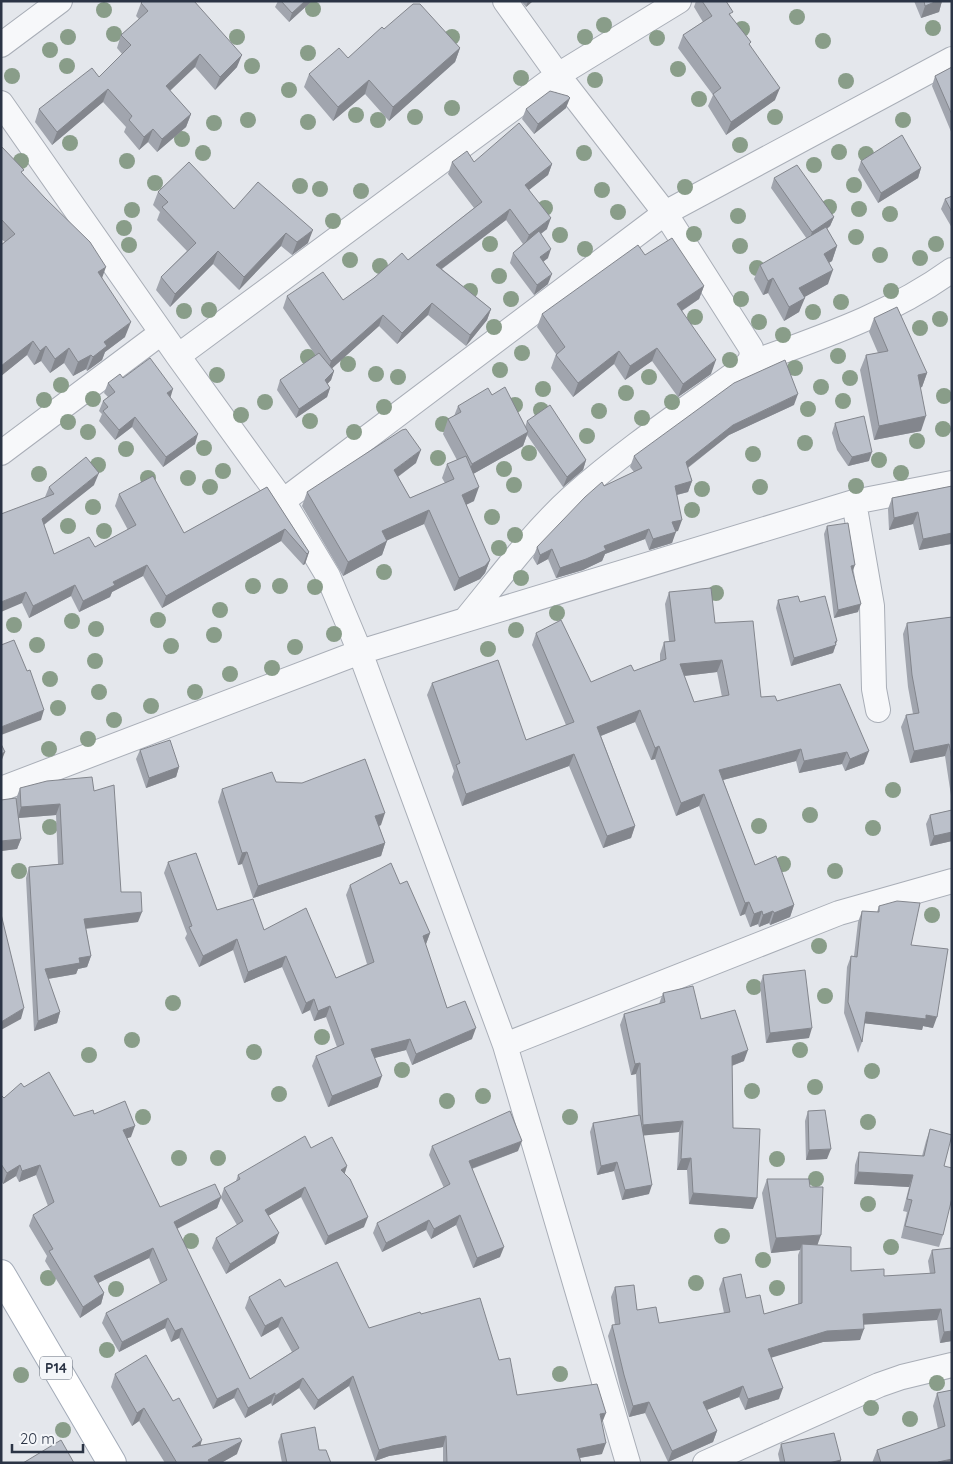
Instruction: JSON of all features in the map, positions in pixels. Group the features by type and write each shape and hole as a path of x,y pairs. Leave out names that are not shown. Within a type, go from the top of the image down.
{"main road":[{"name":"P14","path":"1,1274 112,1463"}],"street":[{"path":"1,44 60,1"},
{"path":"505,1 558,75 666,213 751,348 752,356 748,364"},
{"path":"178,356 558,75 679,1"},
{"path":"283,501 666,213 952,59"},
{"path":"1,103 161,333 283,501 328,576 360,652 505,1045 628,1463"},
{"path":"465,620 543,526 571,498 601,473 748,364 851,326 923,291 952,270"},
{"path":"1,453 161,333"},
{"path":"1,789 360,652 854,502 952,483"},
{"path":"854,502 872,606 874,690 878,710"},
{"path":"505,1045 839,913 952,881"},
{"path":"705,1463 879,1385 902,1377 952,1365"}],"building":[{"path":"143,1 194,1 242,55 220,77 200,54 166,86 191,114 162,139 153,129 144,137 129,120 132,116 108,89 57,132 39,109 92,68 99,77 131,45 121,35 148,11 141,3"},
{"path":"281,1 305,1 292,13"},
{"path":"702,1 726,1 733,12 729,14 751,42 749,44 780,88 731,122 713,94 721,88 683,35 712,16"},
{"path":"924,1 937,1 925,6"},
{"path":"413,4 420,4 460,48 393,107 369,80 338,107 309,74 339,48 348,58 382,27 384,29"},
{"path":"952,67 952,115 935,76"},
{"path":"550,91 570,98 538,124 526,109"},
{"path":"519,123 552,164 525,185 551,218 529,235 510,209 436,265 491,309 470,335 432,303 402,333 383,315 331,361 287,296 323,272 343,300 374,278 402,253 408,260 482,202 452,162 467,151 474,162"},
{"path":"902,135 921,168 881,193 861,161"},
{"path":"1,146 24,170 21,172 45,198 90,242 106,267 98,272 131,322 104,342 107,346 93,357 91,355 78,362 69,348 55,359 46,346 40,351 33,341 1,366 1,245 15,234 1,219"},
{"path":"189,162 234,209 258,182 313,230 297,242 286,233 244,277 218,251 175,294 161,277 196,243 162,207 168,202 158,192"},
{"path":"797,165 834,217 812,232 774,178"},
{"path":"952,196 952,212 945,199"},
{"path":"826,227 837,246 824,254 833,270 799,288 805,298 789,307 773,278 768,281 760,265"},
{"path":"539,231 551,249 540,257 552,274 537,285 513,253"},
{"path":"672,238 704,286 677,304 716,360 683,384 657,348 630,366 619,351 578,383 556,355 565,347 542,314 638,245 645,255"},
{"path":"897,307 927,373 918,375 926,416 879,426 866,355 888,351 874,318"},
{"path":"319,353 334,371 325,380 330,388 299,409 280,380"},
{"path":"150,358 173,389 167,393 198,434 166,457 135,417 119,430 103,411 108,407 103,401 115,392 108,383 120,374 123,378"},
{"path":"785,360 798,394 733,425 686,462 692,481 675,486 682,520 672,522 676,532 653,539 649,529 604,546 606,550 560,568 552,549 540,555 537,547 602,482 604,486 642,468 634,456 734,383"},
{"path":"505,387 528,432 472,464 448,419 461,412 458,406 488,388 492,395"},
{"path":"550,405 586,460 567,477 527,421"},
{"path":"864,416 872,452 852,457 840,441 835,423"},
{"path":"406,429 421,450 394,470 410,498 454,479 447,464 466,456 479,487 462,495 490,560 485,566 459,578 429,510 382,531 387,541 348,562 307,492"},
{"path":"86,457 99,473 42,519 54,554 89,537 95,547 136,525 119,494 153,476 184,533 267,487 309,552 307,554 285,529 166,596 147,565 113,582 115,585 83,601 75,585 33,606 26,592 1,602 1,514 54,494 49,487"},
{"path":"952,486 952,533 923,539 918,512 894,518 892,498"},
{"path":"848,523 855,565 851,566 861,604 838,610 827,526"},
{"path":"711,588 715,623 753,621 761,697 775,696 777,701 840,684 869,751 850,759 847,752 804,761 801,749 719,770 755,865 776,856 794,905 774,913 773,911 763,915 762,911 754,914 749,902 745,903 704,794 681,803 659,746 655,748 640,710 597,727 635,826 607,836 574,754 466,794 456,765 460,763 432,683 498,660 526,740 574,722 536,633 561,620 591,682 631,665 634,671 666,659 664,642 675,641 669,592","holes":["722,660 729,695 694,702 680,664"]},
{"path":"798,596 800,602 825,596 837,641 835,642 836,645 794,658 778,600"},
{"path":"952,617 952,760 949,744 914,751 906,715 919,713 912,675 907,623"},
{"path":"14,640 27,671 30,670 44,710 1,727 1,645"},
{"path":"170,740 179,767 149,778 140,750"},
{"path":"1,744 5,752 1,754"},
{"path":"365,759 385,813 375,816 385,843 258,886 247,852 242,853 222,789 272,772 276,782 302,783"},
{"path":"92,777 94,791 114,785 121,892 141,892 142,912 84,919 91,956 79,958 80,963 45,969 60,1012 38,1021 29,867 63,864 60,804 21,807 20,788 47,781"},
{"path":"16,798 21,839 1,841 1,800"},
{"path":"952,810 952,832 934,836 930,815"},
{"path":"196,853 217,910 253,899 264,930 306,908 336,978 374,962 350,885 391,863 400,884 407,881 430,933 423,936 447,1008 465,1001 476,1028 416,1054 410,1039 371,1049 382,1076 332,1096 316,1056 344,1044 330,1006 318,1011 314,999 306,1003 286,956 248,972 237,939 203,956 189,927 192,926 168,862"},
{"path":"897,901 920,903 911,945 948,949 937,1017 926,1015 926,1019 866,1012 862,1042 848,1002 851,956 857,957 862,911 879,912 879,906"},
{"path":"1,914 24,1008 1,1022"},
{"path":"805,970 812,1028 770,1033 763,975"},
{"path":"693,986 701,1019 735,1010 748,1050 732,1056 733,1128 760,1129 757,1198 693,1193 691,1158 681,1159 683,1121 643,1125 640,1063 635,1064 624,1014 665,1002 663,993"},
{"path":"49,1072 74,1116 93,1110 94,1114 125,1101 135,1126 123,1130 160,1207 215,1184 221,1197 174,1222 250,1379 299,1348 282,1317 265,1326 249,1297 280,1279 285,1287 337,1262 369,1328 420,1312 421,1314 480,1298 499,1360 510,1358 517,1395 597,1384 606,1413 600,1414 606,1443 577,1449 581,1463 447,1463 446,1436 379,1450 353,1376 318,1400 303,1378 275,1396 275,1393 248,1408 238,1388 217,1399 182,1328 175,1331 168,1318 122,1342 106,1313 167,1280 153,1248 94,1276 104,1293 83,1307 49,1251 53,1249 33,1215 54,1202 40,1165 22,1171 20,1165 7,1173 1,1164 1,1096 4,1098 21,1083 24,1087"},
{"path":"825,1110 831,1149 809,1150 808,1111"},
{"path":"510,1111 522,1141 469,1161 504,1247 477,1258 460,1215 434,1229 429,1220 386,1243 377,1223 450,1184 432,1146"},
{"path":"640,1115 652,1185 625,1190 617,1162 601,1166 593,1123"},
{"path":"930,1129 952,1135 944,1166 952,1168 952,1198 943,1235 905,1226 912,1200 907,1199 913,1175 858,1172 859,1152 924,1156"},
{"path":"305,1136 311,1148 332,1137 347,1166 341,1170 350,1179 368,1217 328,1236 305,1187 265,1210 279,1233 230,1264 216,1238 243,1221 224,1188 240,1179 238,1175"},
{"path":"767,1179 809,1179 810,1187 823,1187 821,1235 776,1238"},
{"path":"802,1244 851,1247 851,1271 884,1269 884,1276 935,1273 932,1250 952,1248 952,1331 944,1332 941,1309 863,1314 864,1329 827,1331 768,1349 783,1388 748,1399 743,1386 703,1402 717,1431 672,1451 649,1402 633,1406 612,1325 620,1324 615,1287 634,1285 637,1310 656,1307 659,1323 730,1312 723,1278 741,1274 746,1298 760,1295 764,1314 802,1303"},
{"path":"146,1355 173,1401 179,1398 202,1440 192,1447 240,1438 242,1441 208,1460 210,1463 177,1463 144,1408 137,1413 115,1374"},
{"path":"952,1390 952,1459 939,1463 881,1463 877,1450 945,1426 937,1393"},
{"path":"315,1427 319,1450 326,1450 331,1463 287,1463 281,1434"},
{"path":"834,1433 841,1460 829,1463 785,1463 781,1444"},
{"path":"61,1440 74,1463 23,1463"}]}
